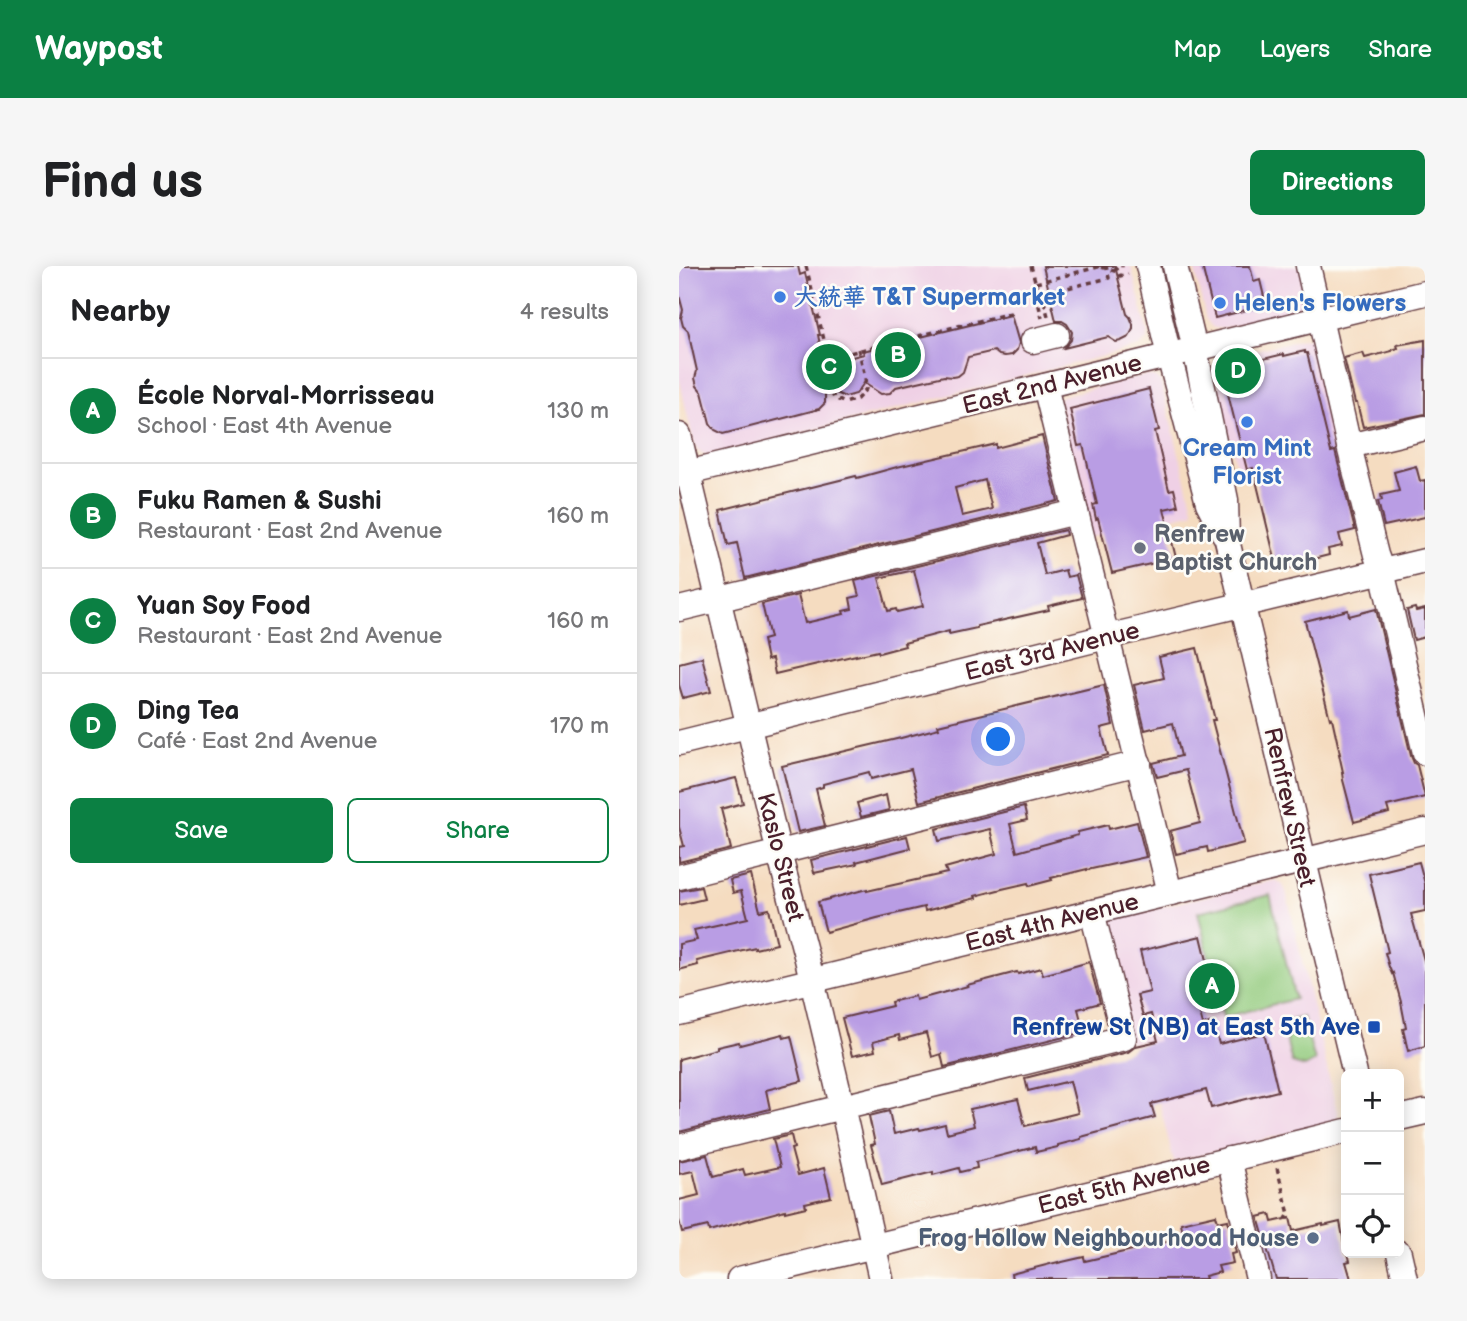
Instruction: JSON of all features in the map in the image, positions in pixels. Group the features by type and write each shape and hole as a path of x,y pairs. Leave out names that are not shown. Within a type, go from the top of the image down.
{"street":[{"name":"Renfrew Street","path":"1175,266 1226,500 1227,540 1354,1069"},
{"path":"1308,266 1376,555 1418,695 1425,753"},
{"name":"Renfrew Street","path":"1138,270 1169,356 1209,503 1227,540"},
{"name":"East 2nd Avenue","path":"683,473 1425,293"},
{"path":"1033,341 1053,327"},
{"path":"1045,386 1170,893"},
{"path":"1349,446 1425,428"},
{"name":"Kaslo Street","path":"679,435 683,473 718,600 812,980 881,1279"},
{"path":"679,609 1076,512"},
{"name":"East 3rd Avenue","path":"679,743 1425,561"},
{"path":"679,877 1139,763"},
{"name":"East 4th Avenue","path":"679,1013 1425,831"},
{"path":"679,1147 1124,1038 1092,912"},
{"path":"1404,1117 1425,1112"},
{"name":"East 5th Avenue","path":"739,1279 1342,1132"},
{"path":"1229,1159 1258,1279"},
{"path":"1400,1258 1405,1279"}],"path":[{"path":"806,266 829,357 932,331"},
{"path":"1031,266 1036,283 1104,267 1111,270 1122,268 1121,266"},
{"path":"1053,327 1042,294 1109,278 1104,267"},
{"path":"1088,270 1104,267 1118,272 1120,276 1138,270"},
{"path":"1033,297 1038,292"},
{"path":"858,349 861,359 865,377 866,389 857,398 845,402 834,398 821,359 847,353 860,350 873,347 1015,312"},
{"path":"1277,1168 1289,1214 1286,1219"}],"shaded area":[{"path":"679,266 1131,266 1148,339 1139,347 706,456 698,451 694,444 679,378"},
{"path":"1194,266 1308,266 1305,308 1224,329 1212,327 1206,319"},
{"path":"1312,337 1349,446 1238,473 1215,370 1218,363 1230,356"},
{"path":"1147,375 1161,383 1194,512 1083,539 1059,398"},
{"path":"1276,880 1286,891 1338,1116 1334,1122 1174,1162 1144,1041 1130,1044 1105,920"}],"green space":[{"path":"1270,895 1295,999 1223,1017 1198,912"},
{"path":"1303,1017 1315,1061 1305,1067 1292,1063 1282,1023"}],"building":[{"path":"679,266 798,266 800,275 805,273 824,364 864,354 863,351 1011,315 1019,343 1012,355 999,355 994,351 968,357 963,372 958,376 944,376 896,387 890,393 881,394 864,383 856,394 845,397 825,388 825,403 819,409 723,434 715,430 710,423 702,392 697,386 697,371 688,331 681,318 683,310 679,295"},
{"path":"1043,266 1115,266 1127,314 1133,324 1129,337 1116,342 1108,337 1064,348 1071,340 1072,332 1067,324 1056,321"},
{"path":"1202,266 1250,266 1254,282 1260,280 1266,305 1215,318"},
{"path":"1425,340 1425,414 1363,427 1344,358 1363,353 1365,358 1392,351 1398,348 1397,345"},
{"path":"1305,351 1331,452 1335,451 1355,530 1339,534 1342,546 1328,549 1329,555 1309,560 1310,564 1287,569 1276,563 1253,468 1247,470 1227,390 1230,390 1224,366"},
{"path":"1149,389 1159,430 1155,431 1169,490 1174,489 1178,506 1164,509 1176,558 1112,573 1098,518 1096,519 1093,505 1097,504 1083,445 1078,446 1070,409"},
{"path":"1042,436 1058,501 745,578 737,543 728,545 720,510 996,444 996,448","holes":["985,480 992,509 962,516 955,488"]},
{"path":"1416,466 1420,481 1425,480 1425,517 1384,526 1378,501 1382,500 1381,495 1399,491 1394,472"},
{"path":"1065,530 1066,535 1037,543 1045,575 1065,570 1067,577 1076,575 1082,598 1048,606 1049,610 904,643 905,646 879,653 856,655 775,674 772,659 767,660 763,640 770,638 762,604 798,595 805,623 844,614 843,611 852,609 850,598 859,596 855,581","holes":["914,570 923,606 897,612 896,609 888,611 879,578"]},
{"path":"1415,608 1416,611 1425,609 1425,637 1414,640 1407,610"},
{"path":"1376,609 1411,756 1417,765 1425,797 1387,806 1389,813 1354,822 1332,718 1330,719 1305,621 1348,610 1349,616"},
{"path":"1197,648 1215,720 1212,720 1244,843 1208,852 1207,847 1176,854 1170,831 1200,823 1186,770 1157,777 1153,763 1181,756 1173,723 1145,730 1134,685 1164,678 1159,657"},
{"path":"702,657 711,691 683,698 679,685 679,663"},
{"path":"1104,685 1113,725 1101,728 1108,755 919,802 911,769 871,779 869,772 823,784 823,787 816,789 825,826 798,832 782,766"},
{"path":"736,778 743,803 721,809 731,849 679,862 679,847 684,846 679,827 679,792"},
{"path":"886,795 889,810 861,817 857,803"},
{"path":"1024,807 1027,820 1010,824 1017,852 1078,835 1078,832 1108,825 1109,829 1137,822 1146,857 1087,869 1029,886 1028,883 1002,889 925,911 924,907 826,932 818,902 947,873 945,868 996,854 990,829 939,841 936,829"},
{"path":"907,836 910,848 856,862 857,864 814,873 811,860"},
{"path":"1419,862 1425,884 1425,911 1411,914 1425,964 1425,1046 1408,1051 1401,1002 1385,953 1388,952 1369,874"},
{"path":"751,875 760,911 769,909 777,944 697,961 698,965 679,970 679,944 697,940 694,930 748,918 741,891 733,893 730,880"},
{"path":"701,887 704,899 679,905 679,891"},
{"path":"1201,936 1211,977 1192,982 1203,1025 1213,1022 1219,1044 1264,1033 1278,1091 1211,1108 1206,1090 1151,1104 1155,1117 1081,1137 1058,1147 1036,1152 1035,1147 976,1162 977,1168 960,1172 959,1168 933,1175 933,1172 882,1185 871,1145 875,1144 869,1116 889,1111 894,1134 945,1124 947,1133 974,1126 970,1109 1018,1099 1025,1126 1078,1113 1070,1081 1028,1091 1025,1078 1128,1052 1136,1046 1158,1041 1151,1014 1143,1016 1137,995 1150,992 1140,951"},
{"path":"1089,962 1100,1003 1078,1009 1084,1032 944,1067 941,1054 932,1057 926,1033 900,1040 899,1035 873,1042 875,1051 852,1056 842,1018 892,1006 891,1002 915,996 916,1000 1017,972 1018,974 1041,968 1043,975"},
{"path":"783,1034 784,1038 791,1036 802,1081 766,1090 770,1109 679,1132 679,1059 717,1047 739,1042 740,1045"},
{"path":"791,1135 794,1148 791,1149 798,1175 824,1168 831,1197 805,1203 806,1207 785,1210 709,1231 708,1226 682,1232 679,1200 699,1195 693,1171 679,1174 679,1161 707,1155 713,1177 743,1169 745,1175 780,1167 773,1139"},
{"path":"1270,1214 1272,1222 1290,1218 1293,1231 1340,1222 1341,1258 1349,1258 1350,1261 1346,1262 1351,1279 1276,1279 1258,1217"},
{"path":"1216,1215 1218,1222 1228,1220 1236,1253 1231,1254 1233,1263 1218,1266 1220,1272 1205,1276 1206,1279 1012,1279 1011,1274 1058,1262 1084,1257 1085,1261 1184,1238 1181,1223"}],"place":[{"name":"大統華 T&T Supermarket","path":"780,297"},
{"name":"Helen's Flowers","path":"1220,303"},
{"name":"Fuku Ramen & Sushi","path":"898,355"},
{"name":"Yuan Soy Food","path":"829,367"},
{"name":"Ding Tea","path":"1238,371"},
{"name":"Cream Mint Florist","path":"1247,422"},
{"name":"Renfrew Baptist Church","path":"1140,548"},
{"name":"École Norval-Morrisseau","path":"1212,986"},
{"name":"Renfrew St (NB) at East 5th Ave","path":"1374,1027"},
{"name":"Frog Hollow Neighbourhood House","path":"1313,1238"}]}
